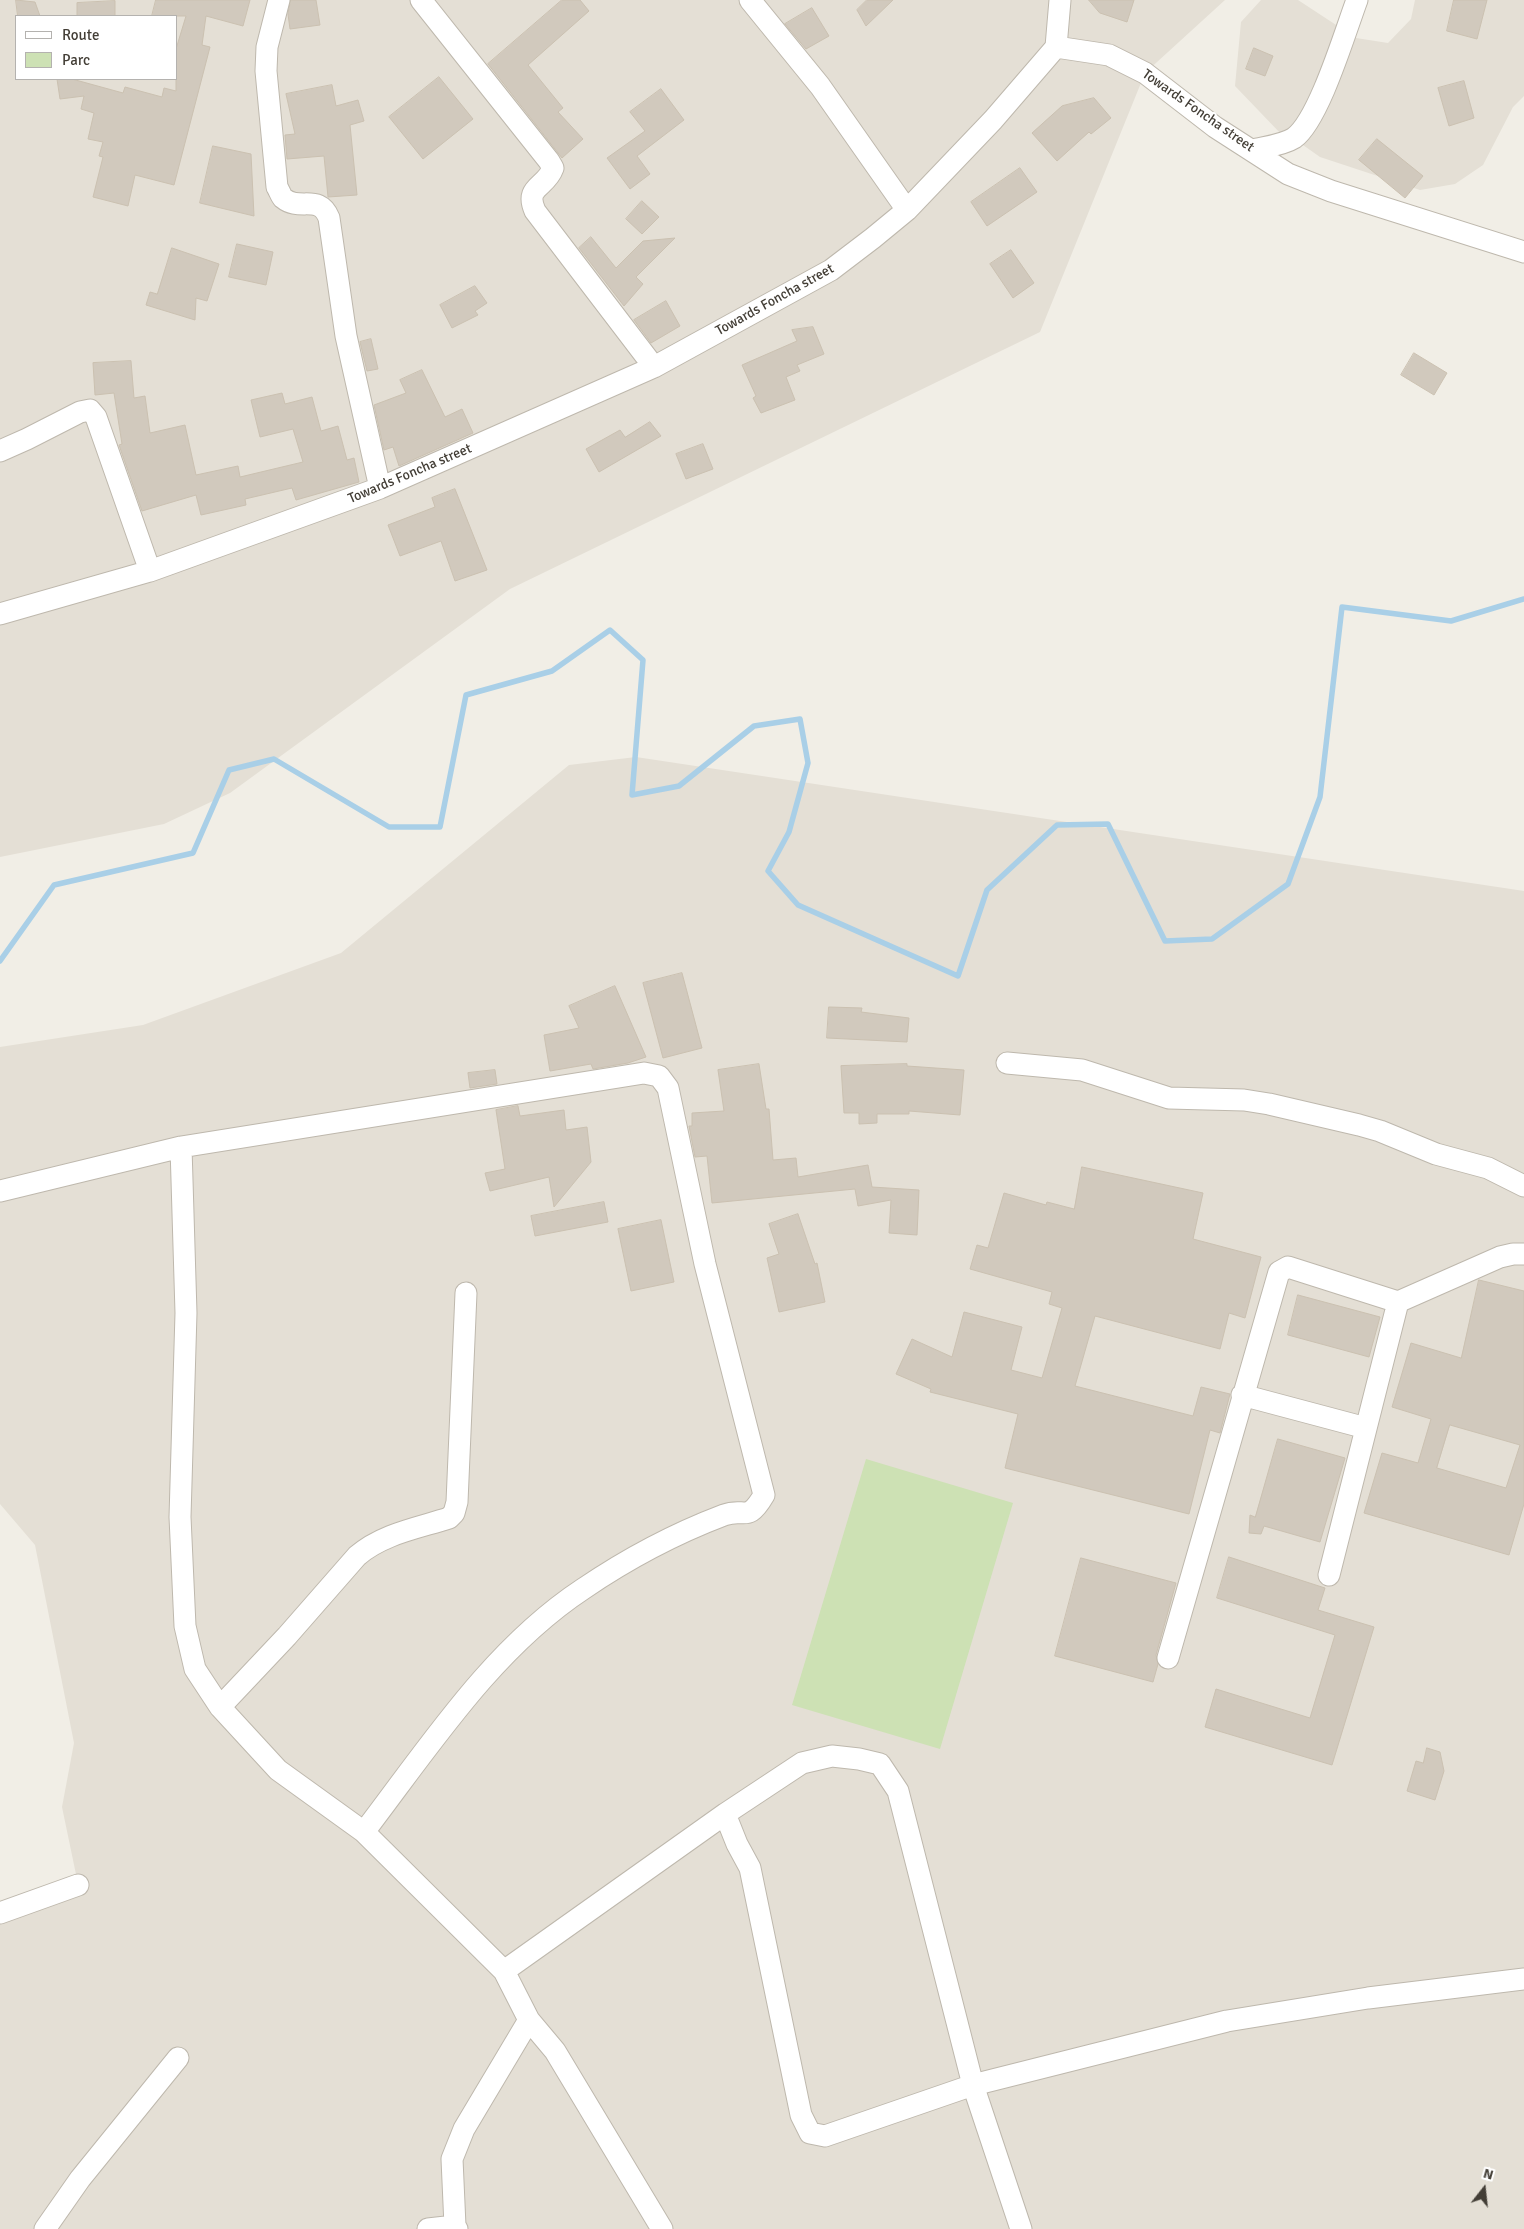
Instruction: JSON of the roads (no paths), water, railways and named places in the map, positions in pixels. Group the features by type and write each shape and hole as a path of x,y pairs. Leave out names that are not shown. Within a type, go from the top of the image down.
{"street":[{"path":"279,0 267,47 266,71 277,187 283,198 295,203 318,205 325,209 329,218 346,336 380,488"},
{"path":"421,0 549,160 553,168 551,175 533,191 531,201 535,211 654,367"},
{"path":"750,0 820,86 907,210"},
{"path":"1056,47 1060,0"},
{"path":"1253,150 1293,138 1306,125 1316,108 1357,0"},
{"name":"Towards Foncha street","path":"0,614 150,571 380,488 654,367 831,270 907,210 993,120 1056,47 1109,55 1145,73 1216,127 1288,174 1331,191 1524,252"},
{"path":"0,451 27,440 80,412 90,410 96,417 150,571"},
{"path":"1006,1063 1082,1070 1169,1098 1252,1102 1359,1125 1380,1131 1436,1154 1488,1168 1524,1186"},
{"path":"0,1191 181,1147 644,1073 659,1076 668,1088 706,1264 764,1495 758,1506 746,1514 727,1514 644,1550 582,1589 525,1633 488,1672 364,1832"},
{"path":"181,1147 186,1313 180,1517 185,1626 195,1669 220,1707 278,1770 364,1832 504,1971 529,2020 555,2051 662,2229"},
{"path":"1168,1658 1279,1272 1288,1268 1398,1302 1500,1257 1524,1254"},
{"path":"220,1707 369,1545 450,1518 454,1514 457,1502 466,1293"},
{"path":"1329,1575 1398,1302"},
{"path":"1242,1396 1366,1428"},
{"path":"504,1971 725,1814 802,1763 832,1756 880,1764 898,1791 973,2085 1021,2229"},
{"path":"725,1814 737,1844 750,1868 801,2115 810,2133 825,2136 973,2085 1227,2021 1377,1997 1524,1979"},
{"path":"0,1913 78,1884"},
{"path":"428,2229 456,2227 452,2159 464,2130 529,2020"},
{"path":"45,2229 80,2179 178,2058"}],"waterway":[{"path":"0,961 54,885 193,853 229,770 274,759 389,827 440,827 466,695 552,671 610,630 643,660 632,795 679,786 754,726 800,719 808,763 789,832 768,871 798,905 958,976 987,890 1057,825 1108,824 1165,941 1212,939 1288,884 1320,797 1342,607 1451,621 1524,599"}]}
